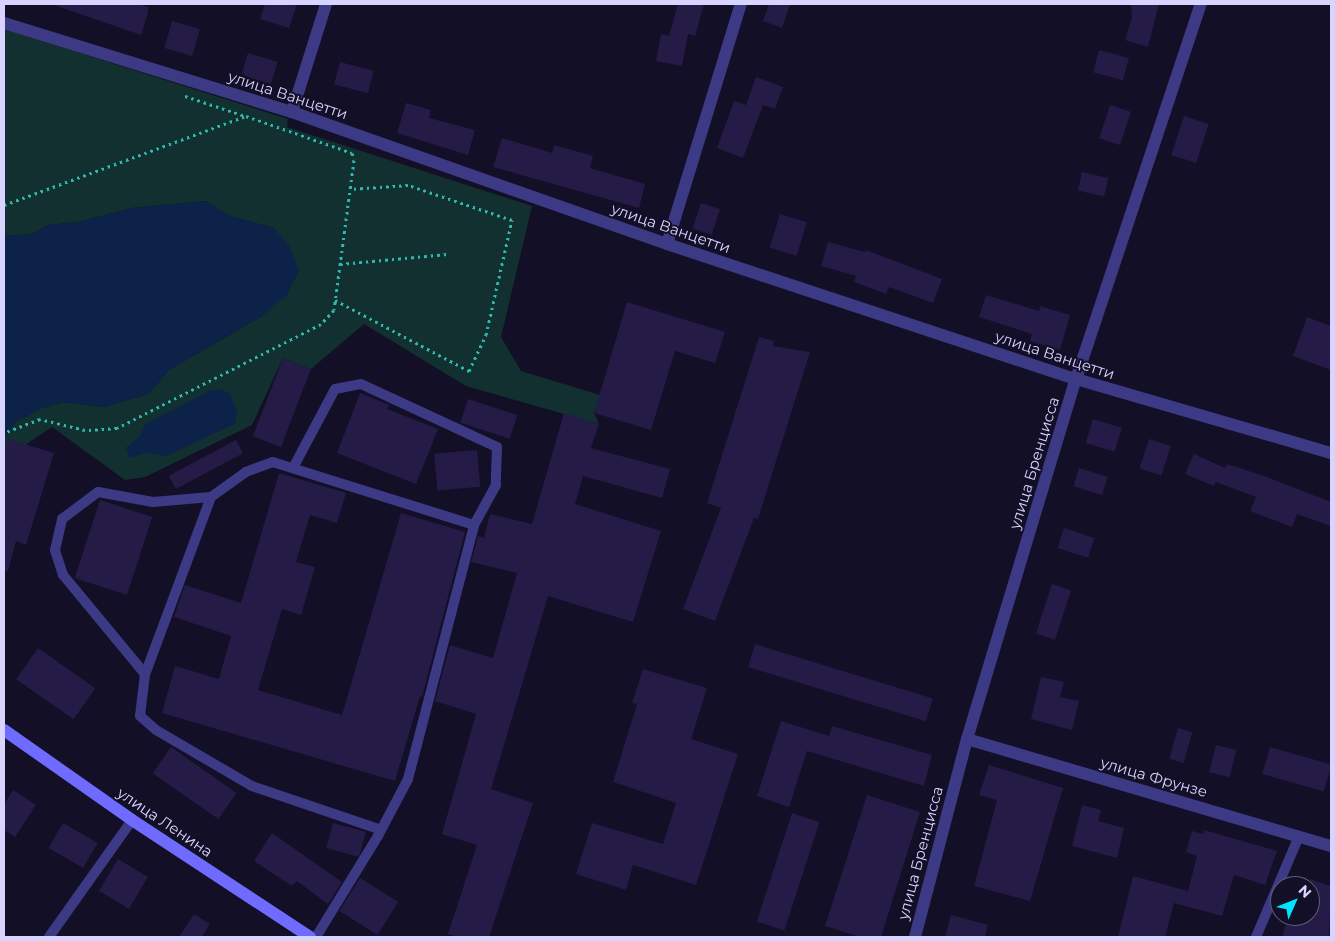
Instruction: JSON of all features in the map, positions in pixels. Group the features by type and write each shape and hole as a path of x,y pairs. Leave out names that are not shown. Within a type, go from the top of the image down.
{"street":[{"path":"292,112 326,4"},
{"path":"667,244 741,4"},
{"name":"улица Бренцисса","path":"914,937 967,739 1076,380 1201,4"},
{"name":"улица Ванцетти","path":"4,23 292,112 667,244 1076,380 1331,453"},
{"name":"улица Ленина","path":"4,730 132,820 310,937"},
{"name":"улица Фрунзе","path":"967,739 1331,846"}],"lane":[{"path":"293,468 335,389 361,384 497,447 496,484 474,525 408,779 381,830 316,937"},
{"path":"145,674 63,575 56,550 62,519 98,492 153,502 211,498 246,472 273,462 474,525"},
{"path":"211,498 145,674 140,716 156,730 252,786 381,830"},
{"path":"49,937 132,820"},
{"path":"1256,937 1299,836"}],"path":[{"path":"4,205 246,116 352,152 350,189 334,310 321,324 117,428 85,430 40,419 4,433"},
{"path":"335,300 469,371 486,335 512,220 408,185 350,189"},
{"path":"340,264 448,254"}],"green space":[{"path":"4,29 288,119 287,127 532,206 501,337 521,371 600,395 594,413 599,424 466,386 364,324 311,369 283,358 252,425 145,477 125,480 52,427 4,459 4,437 15,422 42,408 63,402 103,407 148,394 169,370 262,316 274,228 229,216 206,201 132,208 79,222 48,225 32,234 4,236","holes":["139,438 167,456 126,448"]}],"water":[{"path":"206,201 229,216 274,228 290,247 299,271 287,295 262,316 169,370 148,394 103,407 63,402 42,408 15,422 4,437 4,236 32,234 48,225 79,222 132,208"},
{"path":"220,389 230,394 237,411 236,423 167,456 148,453 129,458 126,448 139,438 144,425 209,391"}],"building":[{"path":"51,4 138,4 148,7 148,13 141,35"},
{"path":"265,4 297,4 289,28 260,19"},
{"path":"678,4 704,4 695,36 688,34 682,66 656,61 661,34 669,36"},
{"path":"769,4 790,4 782,28 763,21"},
{"path":"1131,4 1159,4 1148,47 1125,40 1132,17"},
{"path":"172,21 200,29 192,56 164,48"},
{"path":"1099,50 1129,58 1123,80 1093,72"},
{"path":"248,53 278,62 271,84 241,75"},
{"path":"340,62 374,71 368,93 334,84"},
{"path":"756,77 783,87 775,109 763,105 743,158 717,148 734,101 746,105"},
{"path":"406,103 431,110 429,118 475,130 468,155 397,133"},
{"path":"1110,105 1131,112 1120,145 1099,138"},
{"path":"1184,116 1209,124 1196,163 1171,155"},
{"path":"502,138 552,153 554,145 593,156 590,168 645,184 639,208 493,167"},
{"path":"1082,172 1108,178 1104,197 1078,191"},
{"path":"701,203 720,209 712,235 693,229"},
{"path":"780,214 807,222 797,256 770,247"},
{"path":"828,242 865,252 866,250 942,279 933,303 889,287 886,294 854,282 856,276 821,266"},
{"path":"986,295 1039,311 1040,306 1070,315 1060,350 1030,341 1032,334 979,317"},
{"path":"627,302 725,332 715,363 675,351 651,430 594,413"},
{"path":"1307,317 1331,326 1331,370 1293,356"},
{"path":"759,337 774,341 773,346 810,352 758,519 754,518 715,621 683,609 721,508 707,503"},
{"path":"283,358 311,369 281,447 253,436"},
{"path":"360,393 389,405 387,409 438,429 416,484 337,453"},
{"path":"468,399 517,415 510,439 460,423"},
{"path":"564,413 599,424 591,448 670,469 662,498 583,476 575,504 661,531 633,622 548,596 491,789 533,803 489,937 457,937 448,934 477,845 442,834 476,714 435,701 450,645 493,658 517,573 471,562 478,536 484,538 490,514 532,524"},
{"path":"1093,419 1122,428 1114,452 1086,443"},
{"path":"8,439 54,453 26,545 16,541 8,571 4,571 4,450"},
{"path":"1149,439 1171,446 1161,476 1139,468"},
{"path":"236,440 243,453 176,489 169,476"},
{"path":"477,450 480,487 437,491 434,454"},
{"path":"1194,454 1225,468 1227,464 1331,502 1331,526 1297,514 1292,527 1250,511 1256,497 1216,482 1214,486 1185,474"},
{"path":"1079,468 1108,477 1102,495 1073,486"},
{"path":"279,473 346,493 337,523 310,515 296,562 315,567 301,615 282,609 258,690 342,715 401,513 465,532 422,697 420,696 395,781 162,713 175,666 219,679 231,636 174,617 185,585 241,603"},
{"path":"100,500 152,517 127,595 75,578"},
{"path":"1064,528 1094,538 1088,558 1058,548"},
{"path":"1052,584 1071,590 1055,640 1036,633"},
{"path":"755,644 933,698 926,721 748,667"},
{"path":"38,648 95,688 74,719 16,679"},
{"path":"643,669 707,688 691,739 738,754 696,885 633,865 626,890 576,874 592,823 663,844 676,803 613,782 637,704 632,703"},
{"path":"1041,677 1064,682 1060,697 1079,701 1072,730 1031,719"},
{"path":"781,721 829,736 832,726 932,755 924,786 807,751 789,807 757,796"},
{"path":"1178,728 1192,732 1184,763 1169,759"},
{"path":"1216,745 1236,750 1230,777 1209,772"},
{"path":"171,747 237,793 218,819 153,773"},
{"path":"1270,747 1331,764 1324,792 1262,774"},
{"path":"989,765 1063,788 1030,901 974,886 997,800 979,795"},
{"path":"13,790 36,805 15,837 4,830 4,804"},
{"path":"867,795 920,812 881,937 860,937 825,926"},
{"path":"1082,805 1101,810 1098,821 1124,828 1117,858 1072,846"},
{"path":"792,813 820,822 784,930 757,921"},
{"path":"63,823 98,843 83,868 48,848"},
{"path":"333,823 366,832 359,857 326,848"},
{"path":"1204,830 1277,851 1265,885 1234,875 1222,916 1174,903 1165,937 1118,937 1133,876 1188,891 1197,856 1186,852 1192,831 1203,834"},
{"path":"272,833 342,882 328,904 297,881 292,886 254,861"},
{"path":"118,859 148,877 129,909 99,891"},
{"path":"360,878 398,902 377,935 339,911"},
{"path":"1320,882 1331,886 1329,937 1282,937 1285,926 1320,926"},
{"path":"194,914 210,924 202,937 179,937"},
{"path":"951,915 988,925 985,937 945,937"}]}
